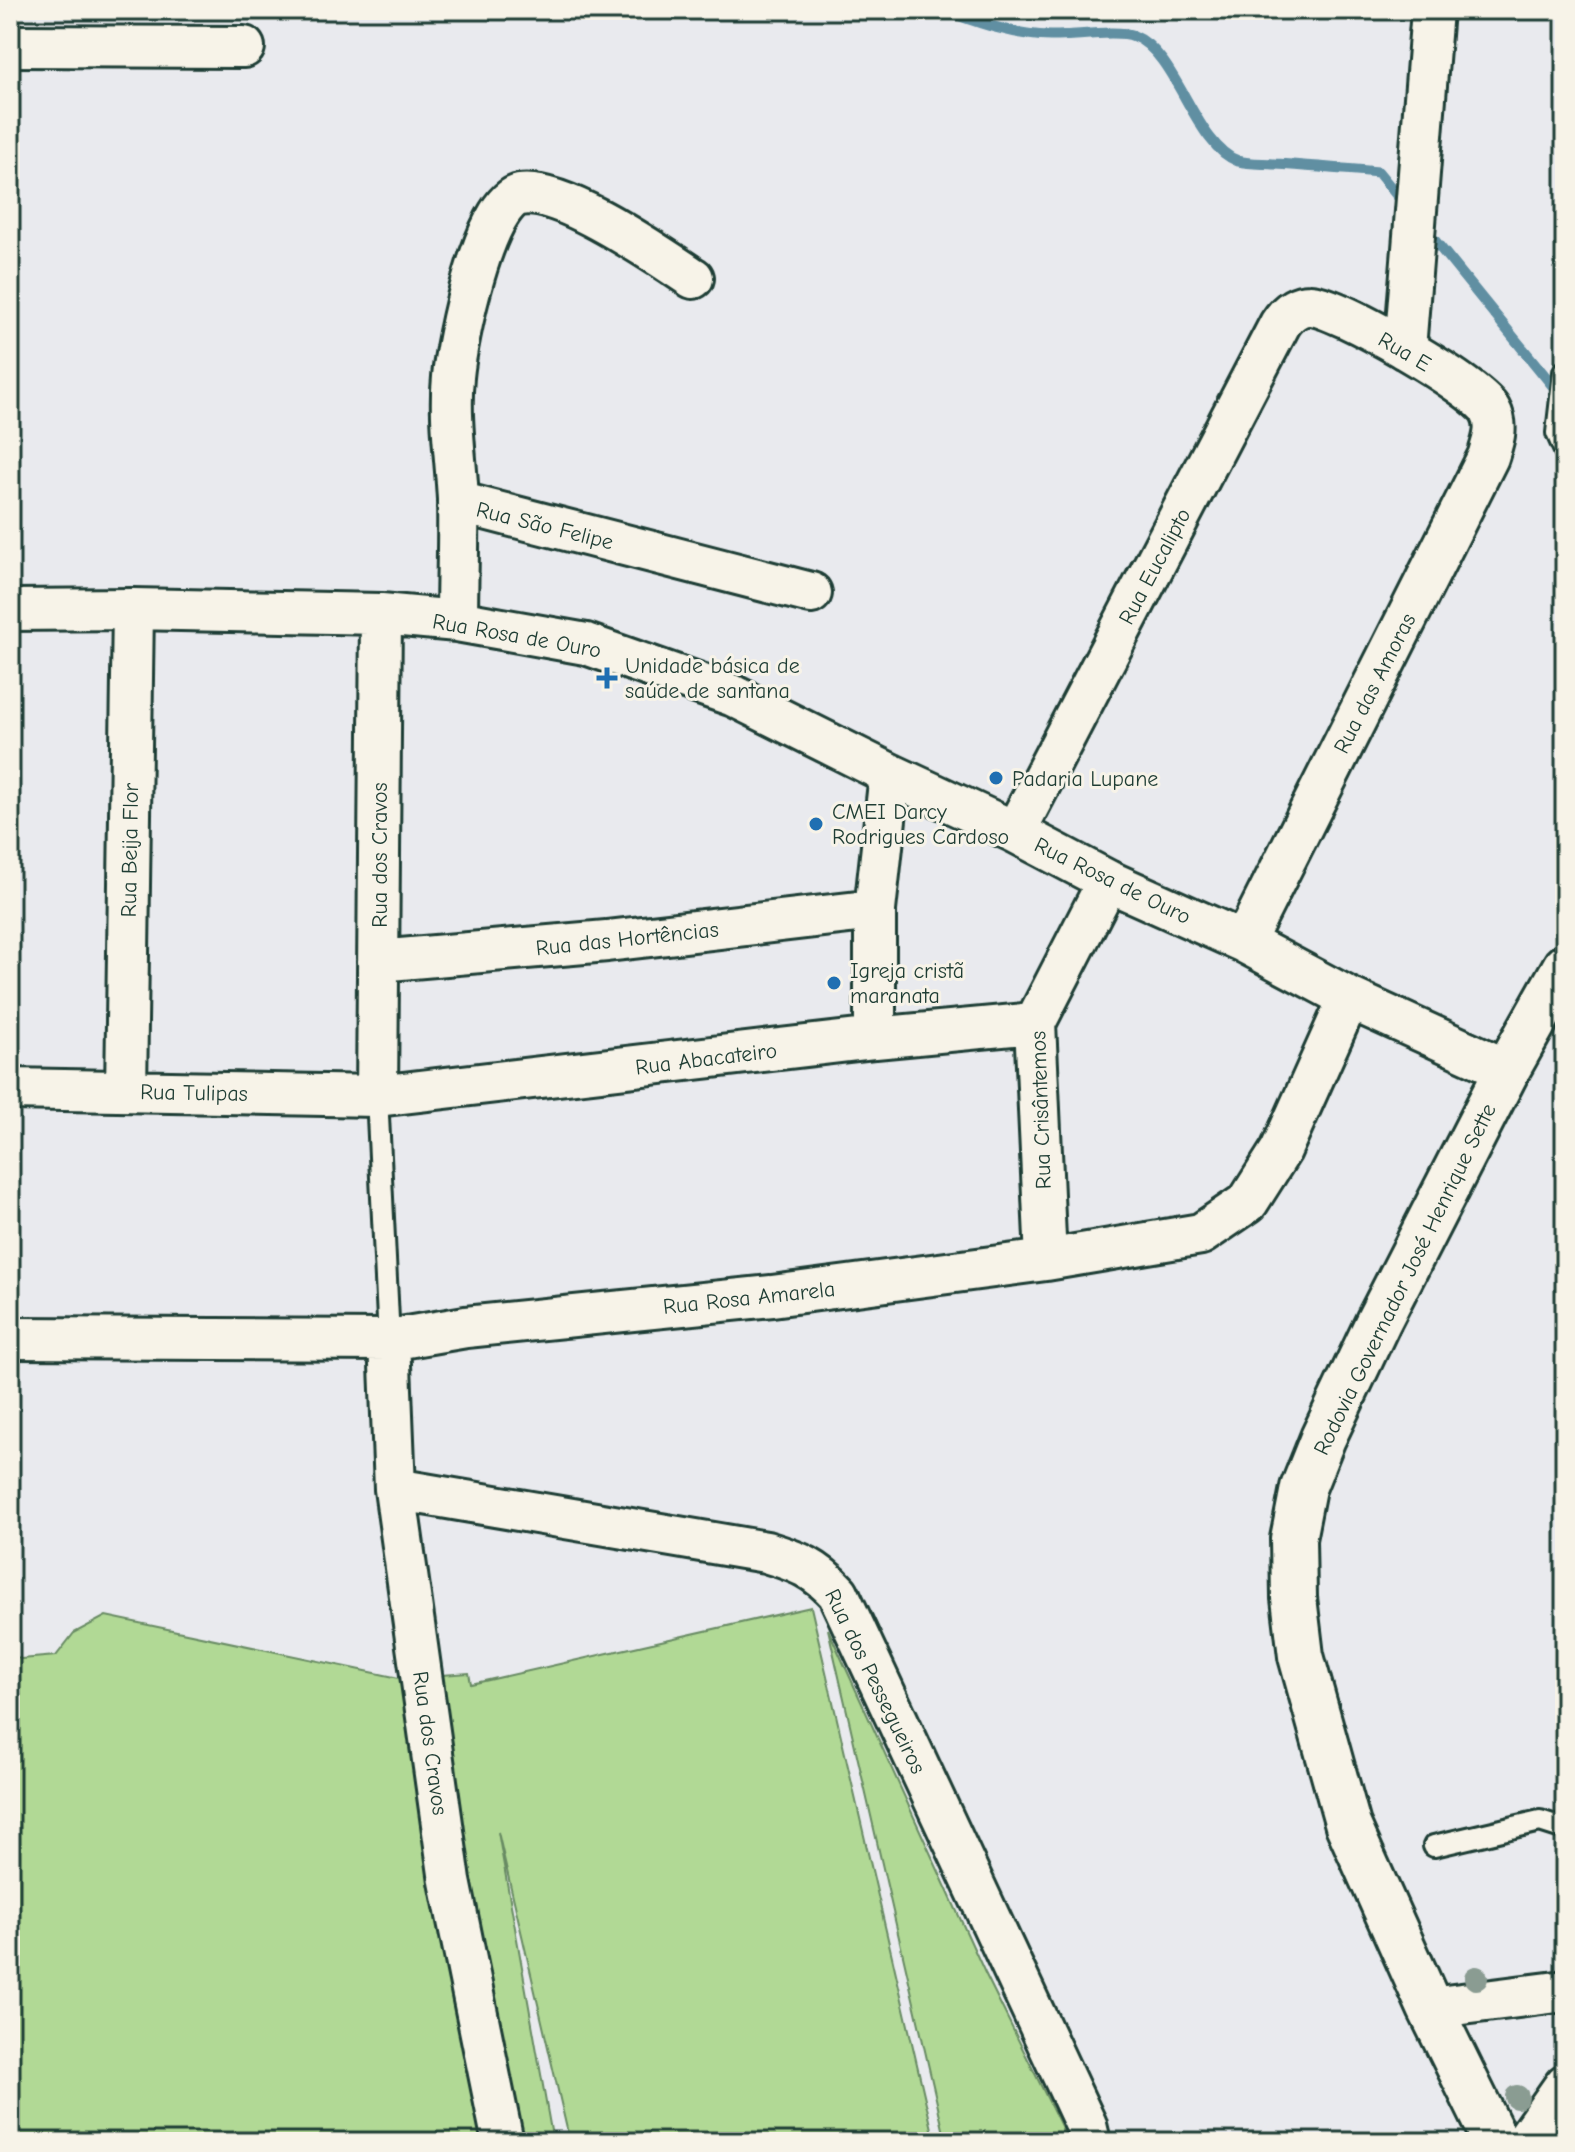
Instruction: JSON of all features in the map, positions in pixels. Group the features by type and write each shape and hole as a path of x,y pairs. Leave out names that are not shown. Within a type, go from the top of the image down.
{"main road":[{"name":"Rodovia Governador José Henrique Sette","path":"1496,2142 1430,2008 1348,1825 1301,1656 1294,1598 1293,1539 1303,1488 1378,1322 1507,1070 1565,967"}],"street":[{"path":"1405,349 1432,10"},
{"path":"10,46 244,47"},
{"name":"Rua São Felipe","path":"693,278 592,216 542,195 512,197 502,207 487,236 466,307 453,378 458,502 811,593"},
{"name":"Rua E","path":"1299,306 1312,304 1327,308 1405,349 1474,392 1489,407 1495,422"},
{"name":"Rua Eucalipto","path":"1015,832 1280,324 1287,313 1299,306"},
{"name":"Rua das Amoras","path":"1244,942 1488,457 1494,440 1495,422"},
{"path":"457,621 458,502"},
{"name":"Rua Beija Flor","path":"126,1091 133,609"},
{"name":"Rua Rosa de Ouro","path":"10,610 381,614 457,621 586,644 734,696 1015,832 1108,881 1244,942 1349,998 1507,1070"},
{"name":"Rua dos Cravos","path":"377,1096 381,614"},
{"path":"875,1038 875,910 890,774"},
{"name":"Rua Crisântemos","path":"1046,1260 1035,1023 1108,881"},
{"name":"Rua das Hortências","path":"378,961 607,941 875,910"},
{"name":"Rua Rosa Amarela","path":"10,1338 389,1340 466,1327 772,1296 1046,1260 1201,1234 1248,1202 1281,1150 1349,998"},
{"name":"Rua Abacateiro","path":"377,1096 875,1038 1035,1023"},
{"name":"Rua Tulipas","path":"10,1089 377,1096"},
{"name":"Rua dos Cravos","path":"389,1340 395,1489 450,1881 503,2142"},
{"name":"Rua dos Pessegueiros","path":"395,1489 766,1552 799,1562 822,1575 838,1593 1086,2125 1090,2142"},
{"path":"1430,2008 1565,1991"},
{"path":"1525,2142 1565,2085"}],"lane":[{"path":"1564,372 1557,433 1565,451"},
{"path":"377,1096 389,1340"},
{"path":"1434,1846 1540,1821 1565,1829"}],"green space":[{"path":"811,1607 935,2142 570,2142 498,1832 553,2142 10,2142 10,1654 21,1659 56,1656 74,1633 106,1616 399,1678 469,1673 471,1684"},
{"path":"828,1629 985,1973 1069,2142 946,2142"}],"waterway":[{"path":"943,10 995,27 1036,35 1117,33 1134,36 1149,46 1162,61 1210,138 1223,152 1247,163 1378,172 1405,205"},
{"path":"1426,230 1562,397"}],"place":[{"name":"Unidade básica de saúde de santana","path":"607,678"},
{"name":"Padaria Lupane","path":"996,778"},
{"name":"CMEI Darcy Rodrigues Cardoso","path":"816,824"},
{"name":"Igreja cristã maranata","path":"834,983"}]}
